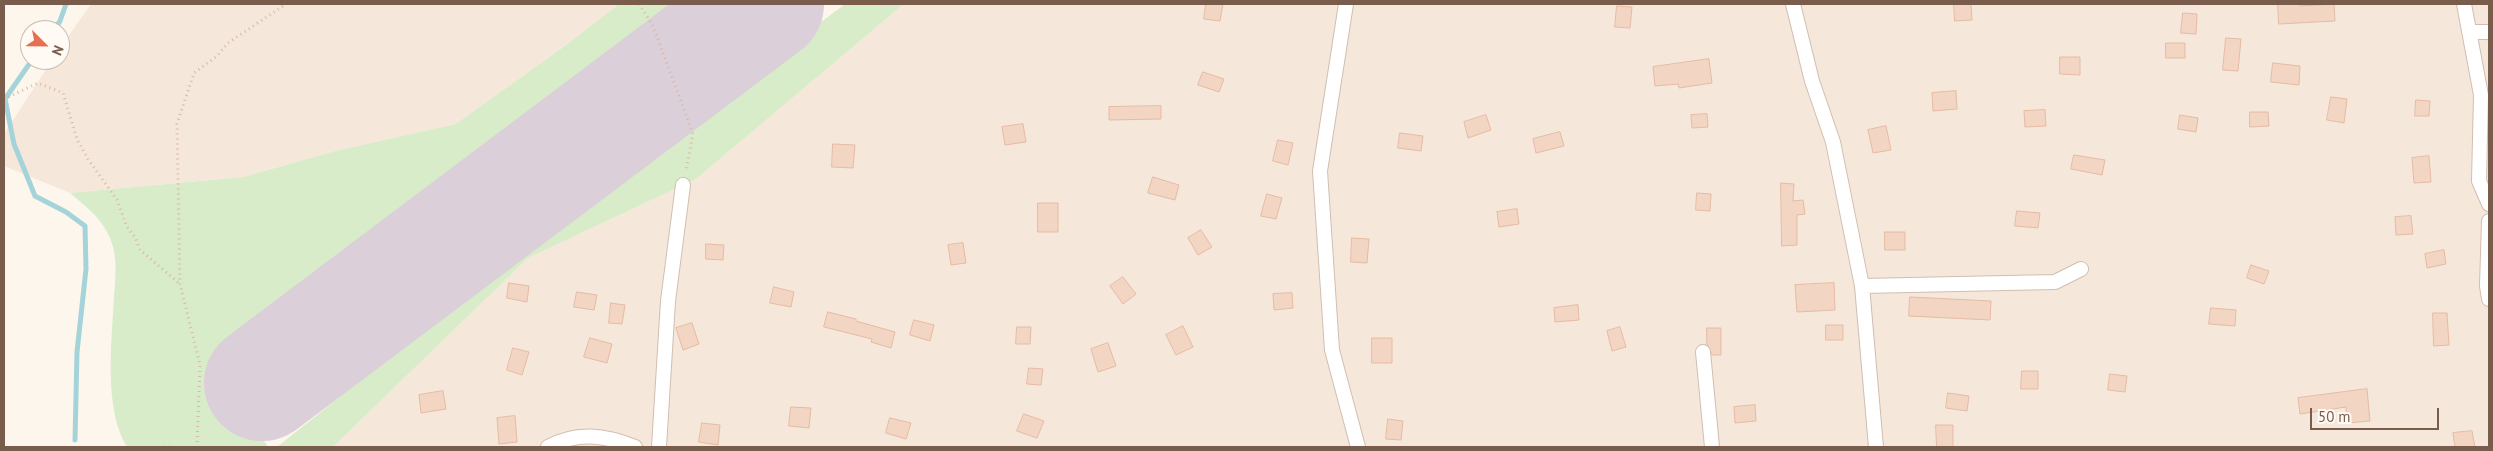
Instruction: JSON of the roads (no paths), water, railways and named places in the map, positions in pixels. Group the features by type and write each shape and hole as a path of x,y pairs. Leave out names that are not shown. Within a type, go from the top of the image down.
{"street":[{"path":"1346,4 1320,171 1332,350 1358,447"},
{"path":"1793,4 1812,81 1833,142 1862,286 1876,447"},
{"path":"2464,4 2481,95 2479,181 2489,204"},
{"path":"2469,32 2489,32"},
{"path":"659,447 668,301 683,185"},
{"path":"2489,221 2487,266 2489,299"},
{"path":"1862,286 2055,282 2081,269"},
{"path":"1703,352 1712,447"},
{"path":"548,447 580,435 621,441 635,447"}],"waterway":[{"path":"60,20 66,4"},
{"path":"25,70 5,99 14,144 35,196 66,212 85,226 86,269 77,352 75,440"}]}
